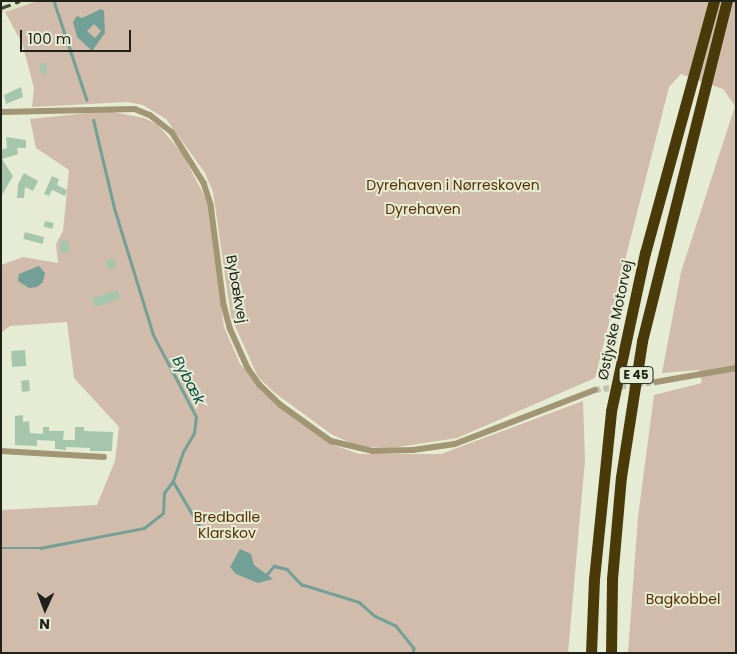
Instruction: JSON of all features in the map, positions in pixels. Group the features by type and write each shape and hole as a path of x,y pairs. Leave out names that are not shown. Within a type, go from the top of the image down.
{"highway":[{"name":"Østjyske Motorvej","path":"591,653 594,578 611,411 644,253 714,1"},
{"name":"E 45","path":"611,653 612,579 629,416 661,257 727,1"}],"street":[{"name":"Bybækvej","path":"1,112 135,109 150,115 172,132 204,183 212,205 224,304 230,328 248,368 260,385 281,405 332,441 354,449 374,451 413,450 455,444 595,390"},
{"path":"656,382 736,368"},
{"path":"1,451 104,457"}],"shaded area":[{"path":"1,1 38,1 1,13"}],"green space":[{"name":"Dyrehaven i Nørreskoven","path":"38,1 736,1 736,653 628,653 638,517 654,395 702,383 699,370 662,373 681,272 735,106 723,89 681,74 669,87 595,378 457,438 392,448 359,447 331,434 275,393 258,377 231,317 213,192 205,173 166,119 143,105 127,102 32,107 34,88 22,43 5,12"},
{"name":"Bredballe Klarskov","path":"108,111 144,118 157,124 182,153 207,201 224,327 240,364 271,399 331,444 359,454 441,454 583,401 585,460 568,653 1,653 1,510 97,505 115,461 119,427 74,378 67,322 10,326 1,333 1,265 23,257 58,263 56,244 63,231 69,170 36,148 30,119"}],"water":[{"path":"101,9 104,11 105,33 92,51 77,37 73,22 77,16 82,18","holes":["94,24 101,31 95,38 87,31"]},
{"path":"39,266 45,273 43,282 37,287 29,288 18,281 19,274"},
{"path":"240,549 251,554 254,565 273,579 258,583 236,574 230,567"}],"building":[{"path":"41,63 47,64 45,74 39,73"},
{"path":"21,87 23,97 6,104 4,95"},
{"path":"6,137 26,140 26,148 17,148 18,154 2,159 13,176 1,197 1,150 7,148"},
{"path":"24,173 38,181 33,191 25,187 24,198 17,198 18,184"},
{"path":"52,176 59,179 57,185 67,190 65,196 52,190 49,196 44,194"},
{"path":"45,221 54,223 52,229 44,227"},
{"path":"25,232 44,237 43,244 23,239"},
{"path":"60,241 69,241 69,253 60,253"},
{"path":"109,259 113,259 116,264 115,268 109,269 106,266 106,262"},
{"path":"118,290 121,299 95,307 92,298"},
{"path":"25,350 26,366 12,367 11,351"},
{"path":"29,380 30,391 22,392 21,381"},
{"path":"23,415 23,422 29,421 30,433 43,434 43,427 49,427 49,431 64,431 63,440 75,440 75,427 84,427 84,431 113,432 112,451 90,451 90,448 66,447 66,450 55,449 55,441 37,440 37,446 15,445 15,416"}],"waterway":[{"name":"Bybæk","path":"54,1 87,100"},
{"name":"Bybæk","path":"1,548 40,548 144,528 163,513 164,493 173,481 183,452 194,433 196,417 153,335 114,208 93,120"},
{"path":"173,481 200,527"},
{"path":"267,574 274,566 287,569 301,584 359,602 375,616 396,626 414,648 413,653"}],"tunnel":[{"path":"595,390 656,382"}],"railway":[{"path":"1,8 20,1"}],"park label":[{"name":"Dyrehaven","path":"423,209"},
{"name":"Bagkobbel","path":"683,599"}]}
